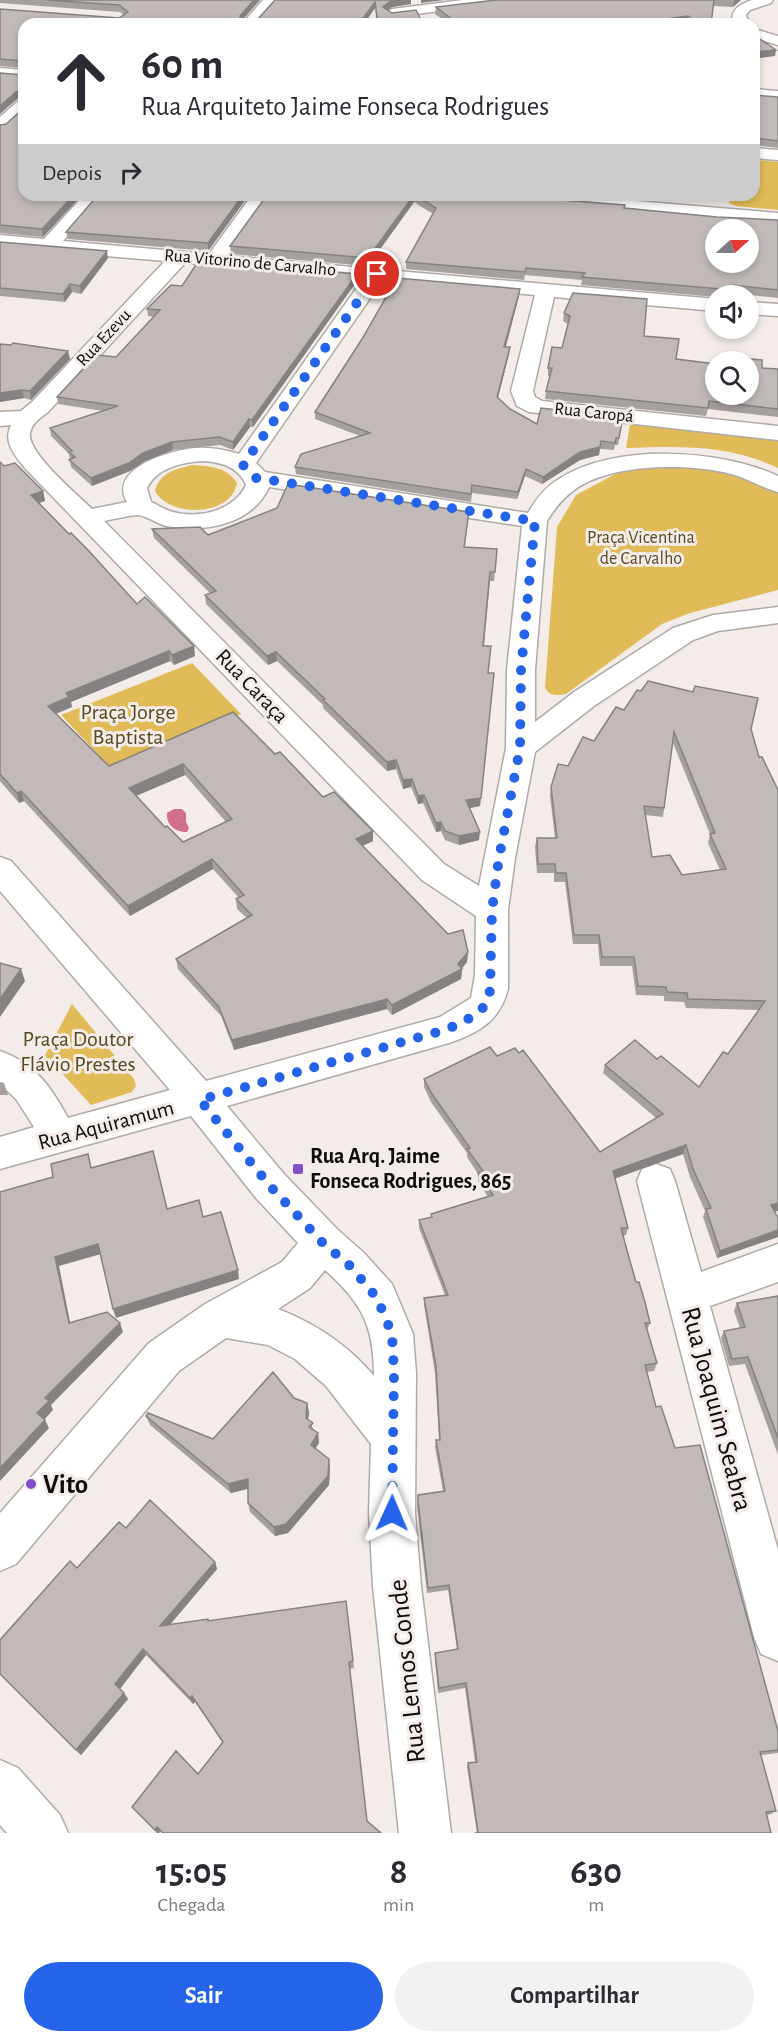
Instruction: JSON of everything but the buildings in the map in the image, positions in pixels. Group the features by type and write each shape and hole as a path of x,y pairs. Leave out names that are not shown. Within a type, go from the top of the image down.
{"street":[{"path":"254,18 271,0"},
{"path":"388,18 401,0"},
{"path":"388,18 496,0"},
{"path":"740,18 739,14 745,7 766,0"},
{"path":"760,28 778,26"},
{"path":"760,35 778,41"},
{"path":"760,94 778,96"},
{"path":"0,126 18,110"},
{"path":"760,154 778,155"},
{"path":"49,245 89,201"},
{"path":"214,260 257,201"},
{"path":"637,201 707,204 778,218"},
{"name":"Rua Vitorino de Carvalho","path":"0,241 705,304"},
{"name":"Rua Ezevu","path":"13,418 40,407 180,257"},
{"path":"250,471 377,274"},
{"name":"Rua Caropá","path":"546,290 522,391 525,401 537,407 778,433"},
{"path":"759,309 778,310"},
{"name":"Rua Caraça","path":"13,418 18,428 18,439 24,451 87,517 433,872 492,910"},
{"path":"250,471 257,488 253,499 242,508 209,521 170,520 153,515 142,507 135,495 136,483 146,471 162,462 183,456 205,455 226,458 250,471 535,521"},
{"path":"492,910 499,858 520,748 521,670 535,521 539,511 549,498 583,476 599,470 648,461 699,462 728,466 778,485"},
{"path":"87,517 142,507"},
{"path":"520,748 584,699 683,634 713,623 778,615"},
{"name":"Rua Lemos Conde","path":"0,869 200,1100 270,1186 322,1242 350,1266 377,1298 392,1334 394,1373 392,1513 397,1586 425,1833"},
{"name":"Rua Aquiramum","path":"0,1153 200,1100 448,1029 472,1017 485,1006 490,991 492,910"},
{"path":"0,1066 23,1079 38,1099 58,1137"},
{"name":"Rua Joaquim Seabra","path":"656,1181 778,1637"},
{"path":"0,1548 164,1357 220,1318 297,1275 322,1242"},
{"path":"686,1296 778,1263"},
{"path":"220,1318 268,1325 295,1336 333,1361 353,1382 393,1437"},
{"path":"0,1786 42,1833"}],"green space":[{"path":"760,160 778,162 778,210 736,206 729,201 760,201"},
{"path":"630,424 778,440 778,468 741,454 704,448 626,448"},
{"name":"Praça Vicentina de Carvalho","path":"671,464 726,472 778,492 778,590 690,613 662,624 566,694 551,694 545,688 557,527 576,495 619,472"},
{"path":"193,465 212,467 228,474 237,483 232,494 224,502 212,508 199,510 173,506 163,500 155,491 161,479 175,470"},
{"name":"Praça Jorge Baptista","path":"192,663 241,714 112,769 61,715"},
{"name":"Praça Doutor Flávio Prestes","path":"72,1004 134,1079 136,1086 132,1092 91,1105 59,1070 43,1059"}],"shaded area":[{"path":"174,809 182,809 186,813 189,828 187,832 175,829 168,821 167,813"}],"place":[{"name":"Rua Arq. Jaime Fonseca Rodrigues, 865","path":"298,1169"},
{"name":"Vito","path":"31,1484"}],"route":[{"path":"377,274 243,465 256,478 535,521 521,670 520,748 499,858 492,910 490,991 485,1006 472,1017 448,1029 200,1100 270,1186 322,1242 350,1266 377,1298 392,1334 394,1373 392,1513"}]}
